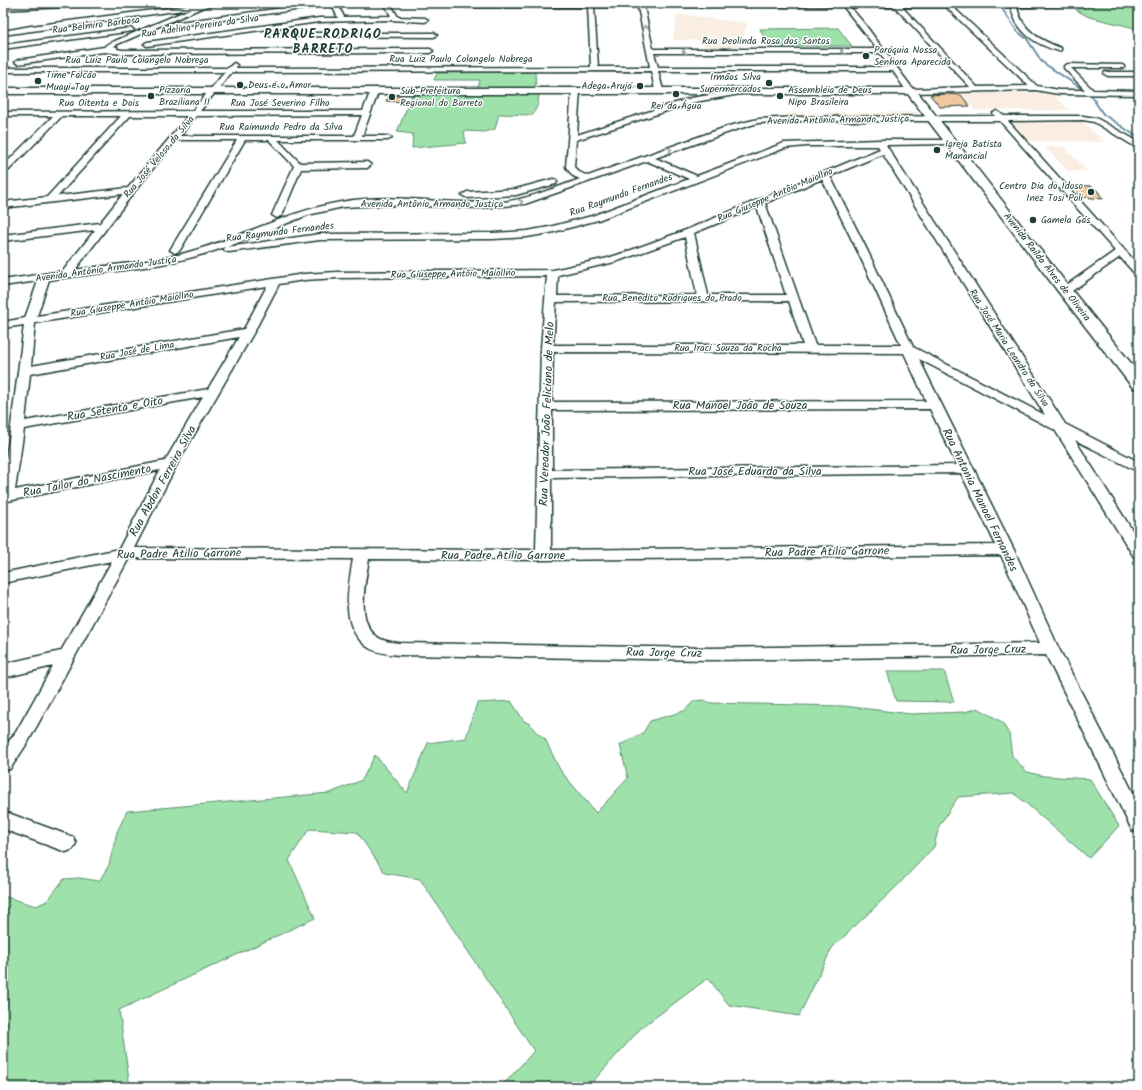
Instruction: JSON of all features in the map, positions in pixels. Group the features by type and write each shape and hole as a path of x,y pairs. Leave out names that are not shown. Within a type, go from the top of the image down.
{"street":[{"path":"3,8 105,3"},
{"path":"3,33 221,3"},
{"path":"334,3 342,19"},
{"name":"Rua Belmiro Barbosa","path":"3,47 334,3"},
{"path":"387,3 396,19"},
{"path":"444,3 466,5 1014,5 1092,3"},
{"path":"257,13 274,4"},
{"path":"640,4 660,90"},
{"path":"895,4 976,90"},
{"path":"945,4 1035,88"},
{"path":"591,5 594,33 595,69"},
{"name":"Avenida Raílda Alves de Oliveira","path":"845,5 952,142 1065,291 1139,384"},
{"path":"1014,5 1016,20 1029,34 1043,44 1059,49"},
{"path":"106,50 110,45 202,6"},
{"path":"3,27 84,17 129,8"},
{"name":"Rua Adelino Pereira da Silva","path":"3,64 18,66 106,50 319,20 425,20"},
{"path":"28,21 43,21"},
{"path":"221,34 434,35"},
{"path":"106,50 122,52 430,51"},
{"name":"Rua José Veloso da Silva","path":"66,274 74,266 74,262 102,226 244,51"},
{"name":"Rua Deolinda Rosa dos Santos","path":"650,51 882,52"},
{"path":"1073,58 1139,71"},
{"name":"Rua Luiz Paulo Colangelo Nobrega","path":"3,70 18,66 230,70 894,69"},
{"path":"1092,92 1066,67 1122,67"},
{"path":"1072,73 1139,74"},
{"path":"3,91 911,91 1035,88 1059,92 1139,93"},
{"path":"356,138 375,90"},
{"path":"576,90 570,167 576,174 590,179"},
{"path":"686,90 697,95 694,100"},
{"path":"572,139 694,100 750,90"},
{"path":"1063,111 1070,118"},
{"path":"999,114 1063,111 1083,113 1139,146"},
{"path":"3,171 61,113"},
{"path":"51,198 128,113"},
{"name":"Rua José Severino Filho","path":"195,113 366,113"},
{"name":"Rua Oitenta e Dois","path":"3,114 195,113"},
{"name":"Avenida Antônio Armando Justiça","path":"724,121 742,116 763,114 931,115"},
{"path":"999,114 1031,118 1096,120"},
{"path":"999,114 1139,272"},
{"name":"Avenida Antônio Armando Justiça","path":"233,245 284,220 316,210 343,204 374,202 492,205 512,204 545,195 732,128 758,122 801,119 999,114"},
{"name":"Rua Raimundo Pedro da Silva","path":"174,138 388,138"},
{"path":"176,250 242,138"},
{"path":"272,139 298,166 367,165"},
{"name":"Rua Raymundo Fernandes","path":"173,260 233,245 345,236 493,236 527,234 550,230 596,218 784,146 808,144 882,146 952,142"},
{"name":"Rua Giuseppe Antôio Maiollno","path":"3,325 275,281 337,275 553,273 630,254 688,232 824,174 882,146"},
{"name":"Rua José Maria Leandro da Silva","path":"882,146 1139,553"},
{"path":"642,149 652,156 697,179"},
{"name":"Avenida Antônio Armando Justiça","path":"457,195 497,194 525,190 576,174 613,160"},
{"path":"277,215 298,166"},
{"name":"Rua Antonia Manoel Fernandes","path":"824,174 863,252 934,405 1006,550 1051,649 1139,824"},
{"path":"3,204 131,190"},
{"name":"Avenida Antônio Armando Justiça","path":"74,262 176,250 324,200 371,195 442,195"},
{"path":"760,202 810,348"},
{"path":"3,238 102,226"},
{"path":"688,232 703,298"},
{"path":"217,237 233,245"},
{"path":"1065,291 1121,252"},
{"name":"Avenida Antônio Armando Justiça","path":"3,276 47,272 66,274 173,260"},
{"path":"5,497 18,426 30,321 47,272 74,262"},
{"name":"Avenida Antônio Armando Justiça","path":"3,283 47,272"},
{"name":"Rua Vereador João Feliciano de Melo","path":"543,555 547,348 553,273"},
{"name":"Rua Abdon Ferreira Silva","path":"3,763 22,736 124,553 170,464 248,332 275,281"},
{"name":"Rua Benedito Rodrigues do Prado","path":"551,298 793,298"},
{"name":"Rua José de Lima","path":"25,371 248,332"},
{"name":"Rua Iraci Souza da Rocha","path":"547,348 908,349"},
{"path":"908,349 1139,468"},
{"name":"Rua Setenta e Oito","path":"18,426 212,392"},
{"name":"Rua Manoel João de Souza","path":"546,406 934,405"},
{"name":"Rua Tailor do Nascimento","path":"5,497 170,464"},
{"name":"Rua José Eduardo da Silva","path":"545,474 966,470"},
{"name":"Rua Padre Atilio Garrone","path":"3,578 124,553 543,555 1006,550"},
{"name":"Rua Jorge Cruz","path":"362,554 356,592 356,613 362,632 376,644 399,649 711,654 1051,649"},
{"path":"3,671 66,656"},
{"path":"3,820 66,843"}],"shaded area":[{"path":"677,14 747,23 741,49 709,50 701,40 673,40"},
{"path":"960,93 1051,93 1070,110 975,110"},
{"path":"917,112 920,116 790,118 785,114"},
{"path":"1011,120 1081,120 1104,142 1029,141"},
{"path":"1063,146 1087,171 1068,171 1045,147"}],"green space":[{"path":"1139,4 1139,29 1089,17 1076,10 1086,6"},
{"path":"838,28 852,46 768,46 760,29"},
{"path":"535,72 536,88 478,88 480,80 434,80 437,73"},
{"path":"539,93 538,104 533,115 499,114 495,129 484,132 464,131 466,143 412,148 413,134 397,132 412,95"},
{"path":"887,671 944,671 954,702 896,701"},
{"path":"703,700 711,703 843,706 911,714 965,712 978,708 1002,722 1009,734 1012,756 1027,772 1044,776 1090,779 1119,826 1089,858 1014,793 958,797 939,826 934,847 896,887 832,948 799,1016 729,1005 708,978 641,1028 588,1087 501,1087 534,1051 420,879 385,873 357,832 309,829 289,860 315,918 119,1010 130,1087 3,1087 3,896 36,906 47,901 64,879 79,878 99,881 109,865 117,832 127,811 330,793 362,780 375,755 407,793 428,743 466,738 477,703 511,701 524,721 530,724 535,731 545,739 560,770 596,813 628,778 620,745 643,733 650,721 684,711 694,701"}],"building":[{"path":"930,95 961,95 970,106 940,107"},
{"path":"389,96 403,96 402,102 386,101"},
{"name":"Centro Dia do Idoso Inez Tosi Poli","path":"1070,185 1090,186 1097,190 1103,199 1082,197"}],"waterway":[{"path":"1001,7 1017,31 1027,39 1042,62 1082,89"},
{"path":"1092,97 1103,114 1139,138"}],"place":[{"name":"Paróquia Nossa Senhora Aparecida","path":"866,56"},
{"name":"Time Falcão Muayi Tay","path":"38,81"},
{"name":"Irmãos Silva Supermercados","path":"769,83"},
{"name":"Deus é o Amor","path":"240,85"},
{"name":"Adega Arujá","path":"640,86"},
{"name":"Rei da Água","path":"676,94"},
{"name":"Pizzaria Braziliana II","path":"151,96"},
{"name":"Assembléia de Deus Nipo Brasileira","path":"780,96"},
{"name":"Sub-Prefeitura Regional do Barreto","path":"392,97"},
{"name":"Igreja Batista Manancial","path":"937,150"},
{"name":"Centro Dia do Idoso Inez Tosi Poli","path":"1091,192"},
{"name":"Gamela Gás","path":"1033,220"}],"district":[{"name":"PARQUE RODRIGO BARRETO","path":"323,42"}]}
